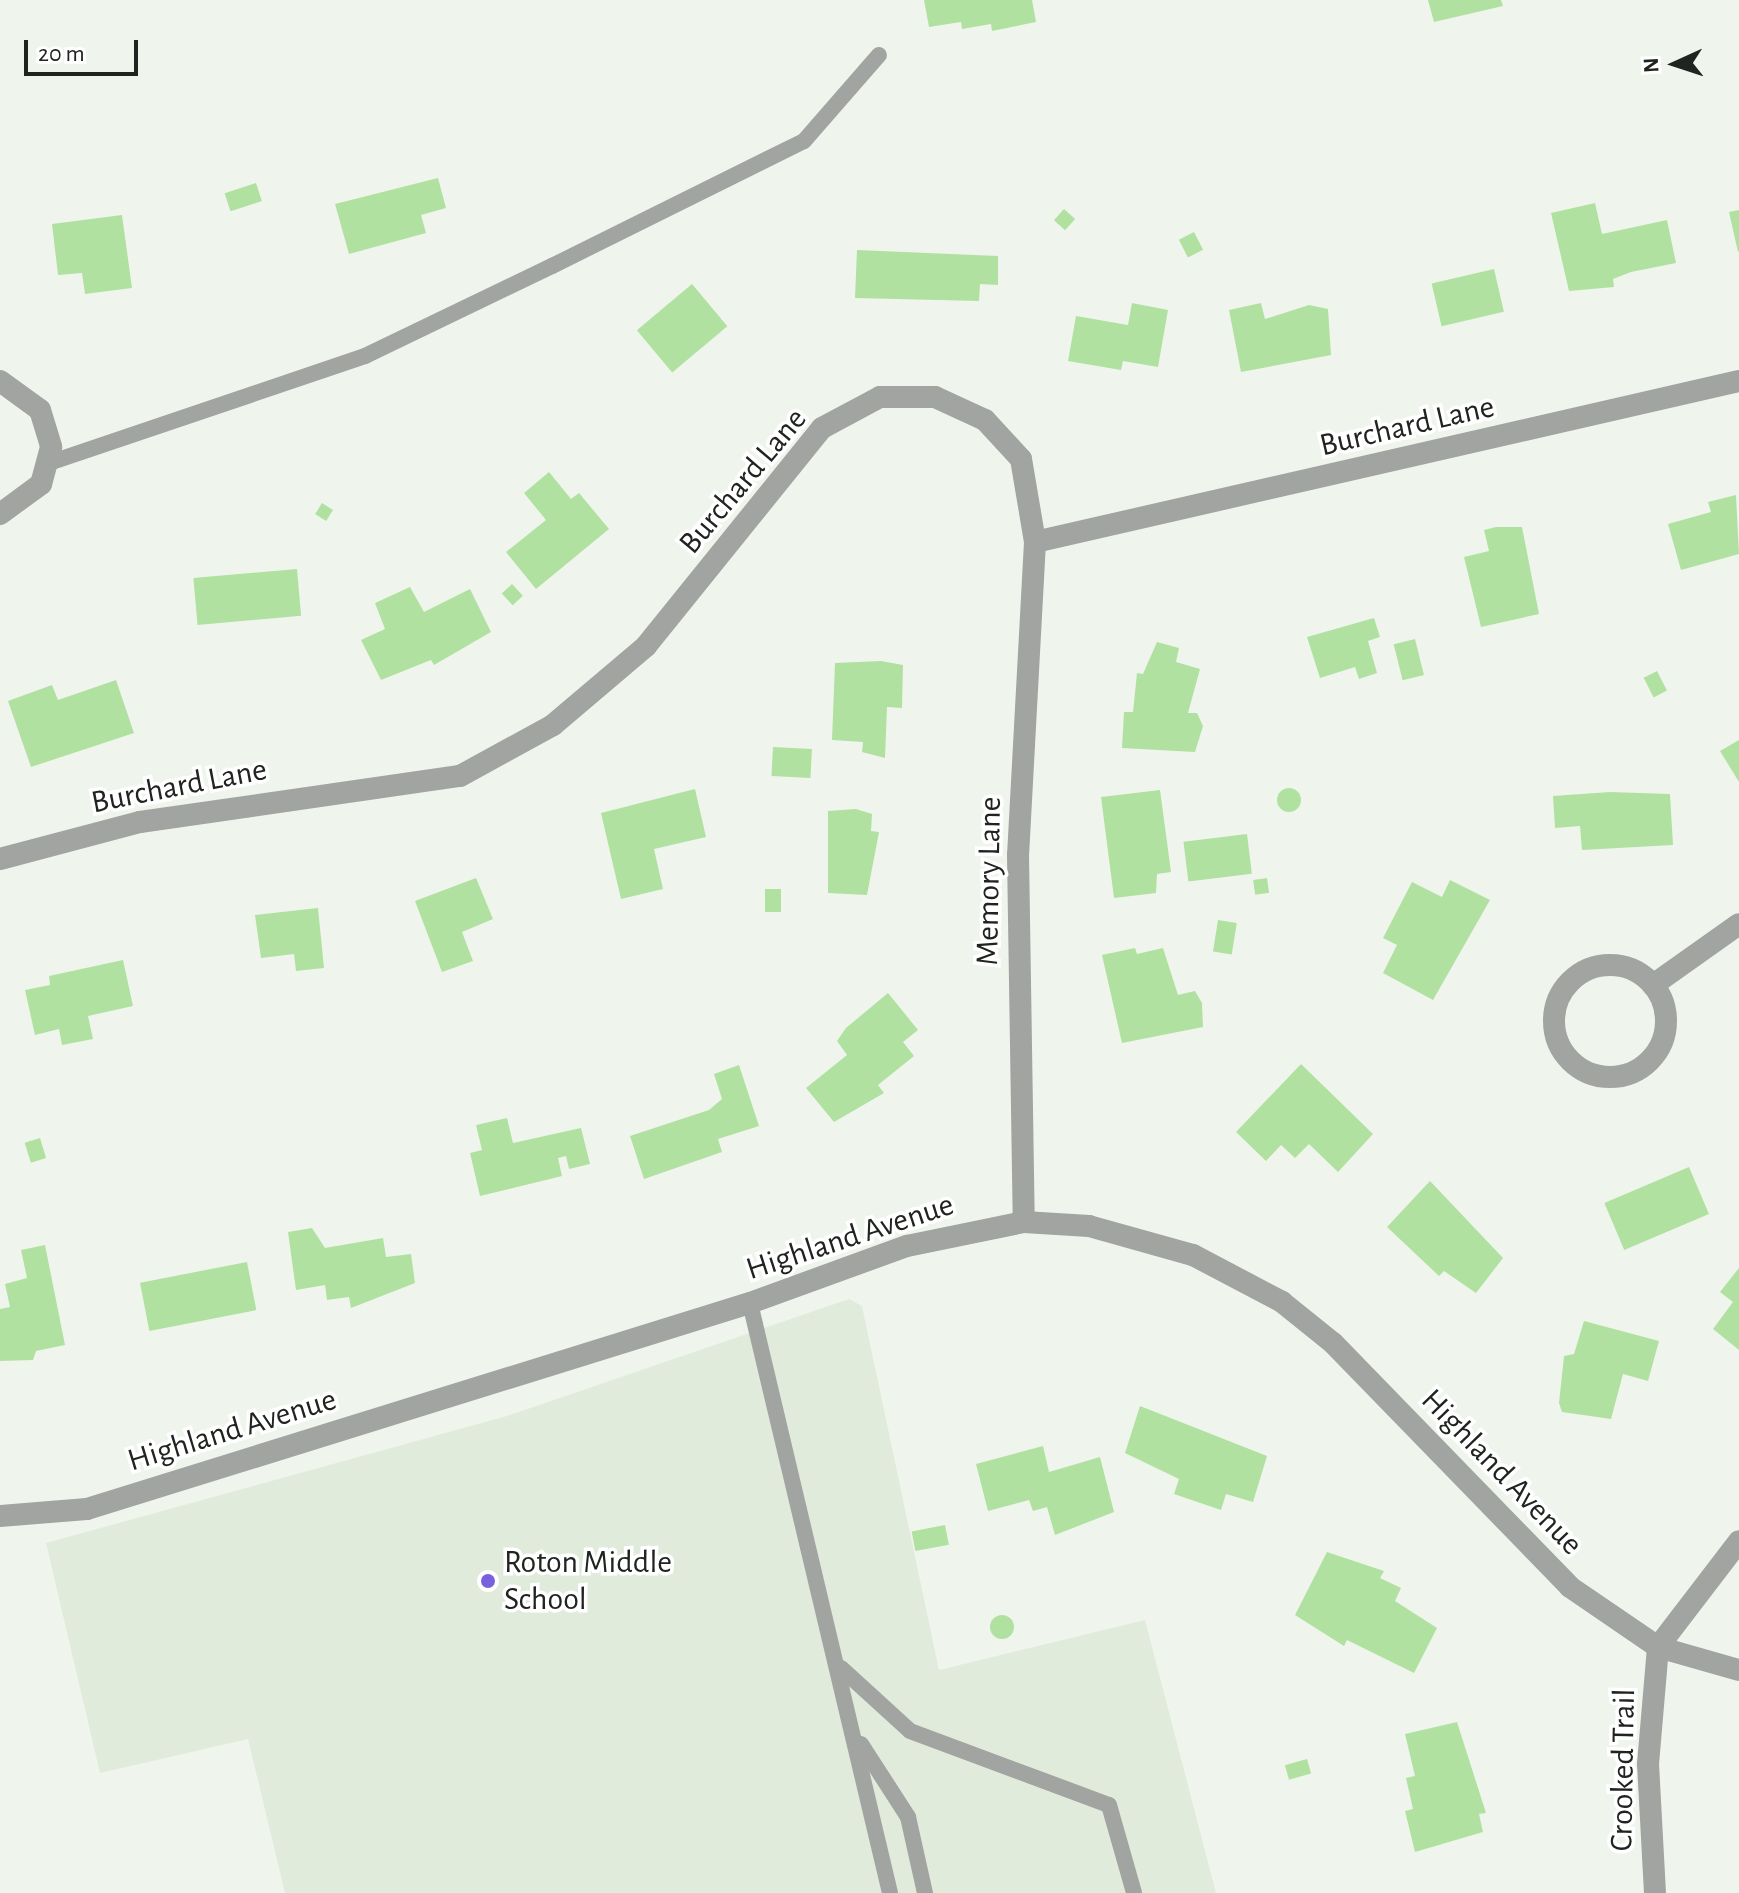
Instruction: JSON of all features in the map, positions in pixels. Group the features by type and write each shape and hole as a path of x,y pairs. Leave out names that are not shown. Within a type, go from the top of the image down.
{"street":[{"path":"0,381 40,410 49,463 26,501 0,514"},
{"name":"Burchard Lane","path":"0,859 140,822 460,776 553,725 646,646 822,428 880,397 935,397 985,420 1021,459 1035,542 1739,381"},
{"name":"Memory Lane","path":"1024,1222 1018,855 1035,542"},
{"path":"1653,985 1739,924"},
{"path":"1612,965 1653,985 1666,1019 1656,1054 1626,1075 1598,1075 1573,1064 1554,1033 1559,996 1570,981 1612,965"},
{"name":"Highland Avenue","path":"0,1516 87,1509 750,1303 907,1246 1024,1222 1146,1240 1238,1275 1282,1302 1333,1343 1570,1587 1658,1647 1739,1670"},
{"path":"1658,1647 1739,1541"},
{"name":"Crooked Trail","path":"1655,1893 1648,1764 1658,1647"}],"lane":[{"path":"49,463 365,356 538,273 804,141 879,55"},
{"path":"750,1303 860,1744 890,1893"},
{"path":"841,1668 910,1731 1109,1805 1134,1893"},
{"path":"860,1744 908,1817 925,1893"}],"shaded area":[{"name":"Roton Middle School","path":"849,1299 862,1306 939,1670 1145,1620 1216,1893 285,1893 248,1739 100,1773 46,1543 507,1416"}],"building":[{"path":"924,0 1032,0 1036,22 992,31 991,24 962,29 961,22 929,27"},
{"path":"1428,0 1501,0 1503,6 1434,22"},
{"path":"438,178 446,208 421,215 426,233 349,254 335,204"},
{"path":"256,183 262,201 230,211 225,193"},
{"path":"1595,203 1602,234 1667,220 1676,263 1631,272 1613,279 1614,287 1569,291 1551,213"},
{"path":"1064,209 1075,219 1065,230 1054,220"},
{"path":"1739,210 1739,251 1738,252 1729,212"},
{"path":"122,215 132,288 85,294 82,273 58,275 52,224"},
{"path":"1194,232 1203,250 1188,258 1179,240"},
{"path":"857,250 998,256 998,285 980,284 979,301 855,298"},
{"path":"1494,269 1504,312 1442,326 1432,283"},
{"path":"692,284 727,326 672,372 637,330"},
{"path":"1132,303 1168,310 1158,367 1123,361 1121,370 1068,361 1076,316 1128,325"},
{"path":"1261,303 1265,319 1309,305 1328,309 1331,355 1241,372 1229,310"},
{"path":"549,472 571,499 579,493 609,529 536,589 506,552 546,520 524,493"},
{"path":"1736,495 1739,554 1681,570 1668,524 1711,512 1708,502"},
{"path":"322,503 333,510 326,521 315,514"},
{"path":"1522,527 1539,614 1481,627 1464,557 1489,551 1484,530"},
{"path":"297,569 301,616 197,625 193,578"},
{"path":"512,584 523,596 513,605 502,594"},
{"path":"410,587 424,612 470,589 491,632 434,665 431,660 381,680 361,640 385,629 375,603"},
{"path":"1374,618 1380,637 1368,641 1377,673 1359,679 1355,667 1320,678 1307,637"},
{"path":"1415,639 1424,675 1403,680 1394,644"},
{"path":"1157,642 1179,648 1176,662 1200,669 1188,713 1197,713 1203,726 1195,752 1122,748 1124,712 1133,712 1137,673 1143,674"},
{"path":"881,661 903,665 902,708 887,707 885,758 862,752 863,742 832,740 835,663"},
{"path":"1657,671 1667,691 1654,697 1644,678"},
{"path":"116,680 134,733 31,767 8,701 52,685 58,700"},
{"path":"1739,740 1739,782 1720,751"},
{"path":"773,747 812,749 810,778 771,776"},
{"path":"1289,788 1298,791 1301,800 1298,809 1289,812 1280,809 1277,800 1280,791"},
{"path":"695,789 706,837 654,849 663,889 621,899 601,813"},
{"path":"1160,790 1171,872 1157,874 1156,893 1114,898 1101,797"},
{"path":"1610,792 1670,794 1673,845 1582,850 1580,826 1555,828 1553,796"},
{"path":"856,809 872,814 871,831 879,832 867,895 828,893 828,811"},
{"path":"1247,834 1252,874 1188,882 1183,842"},
{"path":"476,878 493,919 462,932 473,961 442,972 415,901"},
{"path":"1267,878 1269,893 1255,895 1253,880"},
{"path":"1450,880 1490,900 1433,1000 1383,973 1397,945 1383,938 1412,882 1442,897"},
{"path":"765,889 781,889 781,912 765,912"},
{"path":"318,908 324,968 296,971 294,954 261,958 255,915"},
{"path":"1218,920 1237,923 1232,955 1213,952"},
{"path":"1135,948 1137,954 1163,948 1178,995 1195,991 1202,1003 1203,1027 1122,1043 1102,955"},
{"path":"123,960 133,1006 88,1016 93,1039 62,1045 59,1029 35,1035 25,990 50,985 49,976"},
{"path":"888,993 918,1030 903,1042 914,1056 878,1085 884,1093 834,1122 806,1088 847,1055 837,1041 846,1028"},
{"path":"1301,1064 1373,1134 1338,1172 1309,1144 1295,1158 1281,1145 1266,1161 1236,1132"},
{"path":"739,1065 759,1126 718,1139 722,1152 644,1179 630,1136 709,1110 722,1099 714,1074"},
{"path":"507,1118 513,1143 581,1128 590,1164 569,1169 566,1156 558,1158 562,1176 480,1196 470,1153 482,1150 476,1125"},
{"path":"40,1138 46,1158 31,1163 25,1143"},
{"path":"1689,1167 1709,1214 1624,1250 1604,1203"},
{"path":"1430,1181 1503,1258 1476,1293 1444,1271 1439,1276 1387,1227"},
{"path":"312,1228 325,1248 383,1238 386,1257 411,1254 415,1283 351,1308 349,1297 327,1300 325,1285 296,1290 288,1232"},
{"path":"45,1245 65,1345 36,1351 33,1360 0,1361 0,1309 10,1307 5,1284 27,1278 21,1250"},
{"path":"247,1262 256,1310 149,1331 140,1283"},
{"path":"1739,1268 1739,1350 1713,1329 1733,1302 1720,1292"},
{"path":"1584,1321 1659,1341 1648,1381 1623,1374 1611,1419 1562,1412 1559,1403 1564,1356 1574,1354"},
{"path":"1140,1406 1267,1456 1253,1502 1226,1494 1221,1510 1174,1494 1179,1479 1125,1453"},
{"path":"1043,1446 1049,1472 1100,1457 1114,1512 1055,1535 1047,1507 1033,1511 1029,1500 988,1511 976,1464"},
{"path":"945,1525 949,1545 915,1551 912,1531"},
{"path":"1327,1552 1384,1571 1380,1578 1401,1588 1395,1601 1437,1628 1414,1673 1347,1640 1344,1646 1295,1615"},
{"path":"1002,1615 1011,1618 1014,1627 1011,1636 1002,1639 993,1636 990,1627 993,1618"},
{"path":"1457,1722 1486,1813 1479,1814 1483,1832 1415,1852 1405,1811 1413,1809 1406,1778 1415,1776 1405,1734"},
{"path":"1307,1759 1311,1773 1289,1780 1285,1765"}],"place":[{"name":"Roton Middle School","path":"488,1581"}]}
